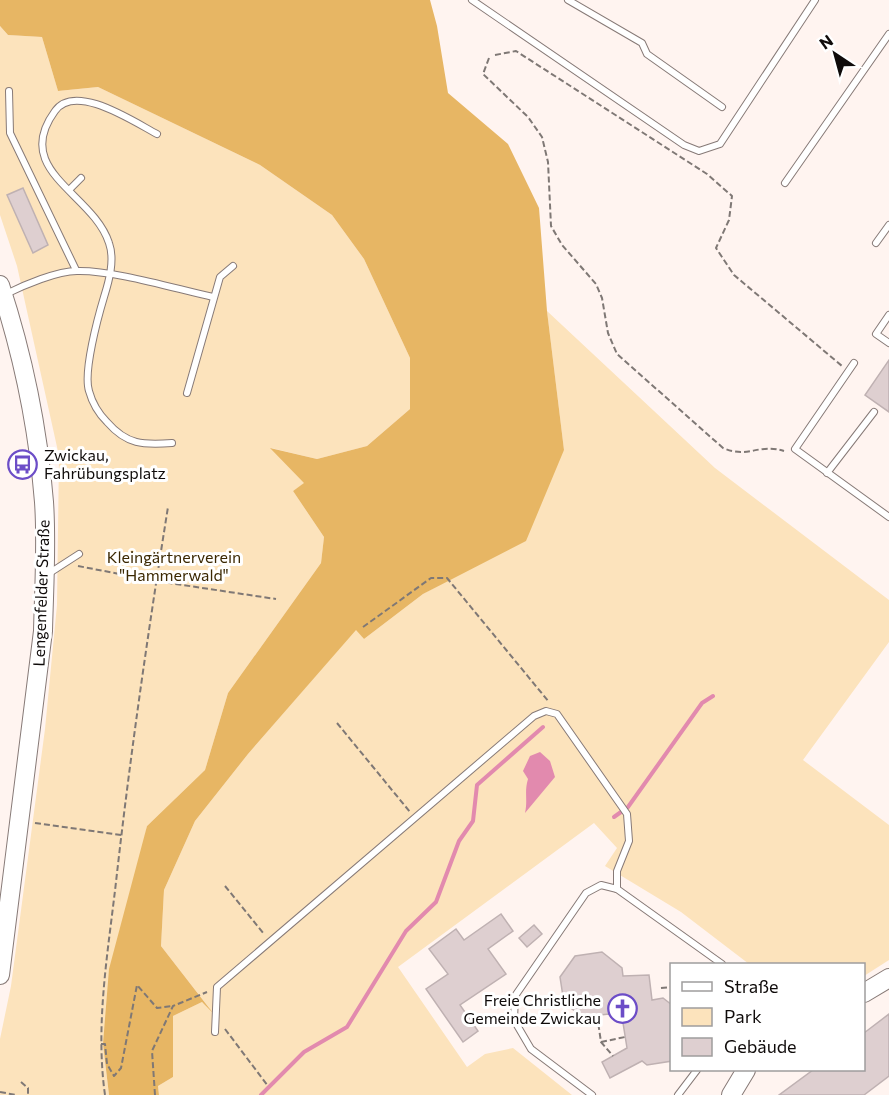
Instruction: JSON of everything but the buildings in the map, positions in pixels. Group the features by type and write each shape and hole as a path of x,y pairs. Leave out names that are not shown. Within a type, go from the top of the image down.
{"main road":[{"name":"Lengenfelder Straße","path":"0,975 43,631 45,576 44,504 40,457 20,351 2,290"},
{"path":"865,992 889,978"},
{"path":"731,1095 745,1071"}],"lane":[{"path":"472,0 684,145 699,152 720,144 815,0"},
{"path":"568,0 642,43 647,54 722,107"},
{"path":"785,183 889,35"},
{"path":"9,91 10,133 76,270"},
{"path":"157,134 96,104 78,99 58,107 45,125 40,142 45,165 101,226 110,245 110,275 90,356 88,389 101,415 118,434 143,445 172,443"},
{"path":"69,190 81,178"},
{"path":"876,243 889,225"},
{"path":"187,393 220,277 233,266"},
{"path":"2,290 76,270 213,297"},
{"path":"889,315 876,334 889,343"},
{"path":"854,363 795,449 889,517"},
{"path":"827,473 874,412"},
{"path":"45,576 67,564 79,554"},
{"path":"215,1032 218,1016 217,987 534,716 546,711 557,714 627,814 629,841 617,871 617,889"},
{"path":"592,1095 531,1049 514,1020 515,996 586,893 601,885 617,889 721,963"},
{"path":"678,1095 696,1071"}],"path":[{"path":"495,55 516,51 707,174 732,196 729,220 716,248 734,275 849,372"},
{"path":"489,58 484,66 483,74 528,117 542,137 548,162 551,226 562,245 596,284 602,298 608,333 616,354 723,448 736,454 771,447 787,452 795,449"},
{"path":"105,1095 100,1064 105,974 121,835 168,507"},
{"path":"67,564 156,582 276,599"},
{"path":"363,627 431,578 447,578 543,693 557,714"},
{"path":"337,723 416,818"},
{"path":"20,819 121,835"},
{"path":"225,886 270,941"},
{"path":"102,1044 105,1044 107,1064 114,1076 121,1068 137,985 157,1008 173,1006 217,987"},
{"path":"661,988 670,987"},
{"path":"155,1095 152,1051 173,1006"},
{"path":"597,1015 601,1042 613,1056"},
{"path":"218,1016 268,1086"},
{"path":"601,1042 625,1037"},
{"path":"21,1082 28,1088 28,1095"},
{"path":"0,1092 16,1095"}],"green space":[{"name":"Kleingärtnerverein \"Hammerwald\"","path":"0,26 8,35 42,37 58,91 98,87 260,165 332,215 364,259 410,358 410,409 367,446 317,459 271,448 305,483 293,491 324,537 321,563 228,693 205,770 147,826 103,1044 109,1095 0,1095 0,1039 11,986 45,729 57,605 59,456 17,266 0,215"},
{"path":"547,311 715,468 889,600 889,642 803,760 889,825 889,960 865,975 865,963 748,963 681,912 605,866 617,848 594,823 398,967 467,1067 485,1054 513,1048 572,1095 159,1095 158,1086 173,1077 173,1016 202,1002 210,1009 161,946 164,890 195,821 248,754 356,629 364,639 423,594 468,569 564,450"}],"shaded area":[{"path":"0,0 430,0 437,26 448,93 508,144 539,208 547,311 564,450 526,541 423,594 364,639 356,630 248,754 195,821 164,890 161,946 213,1013 202,1002 173,1016 173,1077 158,1086 159,1095 109,1095 103,1044 109,969 147,826 205,770 228,693 321,563 324,537 293,491 304,483 270,448 317,459 367,446 410,409 410,358 364,259 332,215 260,165 98,87 58,91 42,37 8,35 0,26"},
{"path":"540,752 550,761 555,777 525,813 528,779 523,771 530,756"}],"waterway":[{"path":"628,807 702,703 713,696"},
{"path":"261,1095 304,1052 347,1027 406,931 436,902 459,841 473,821 477,785 543,727"},
{"path":"614,817 621,812"}],"place":[{"name":"Zwickau, Fahrübungsplatz","path":"23,464"},
{"name":"Freie Christliche Gemeinde Zwickau","path":"622,1009"}]}
